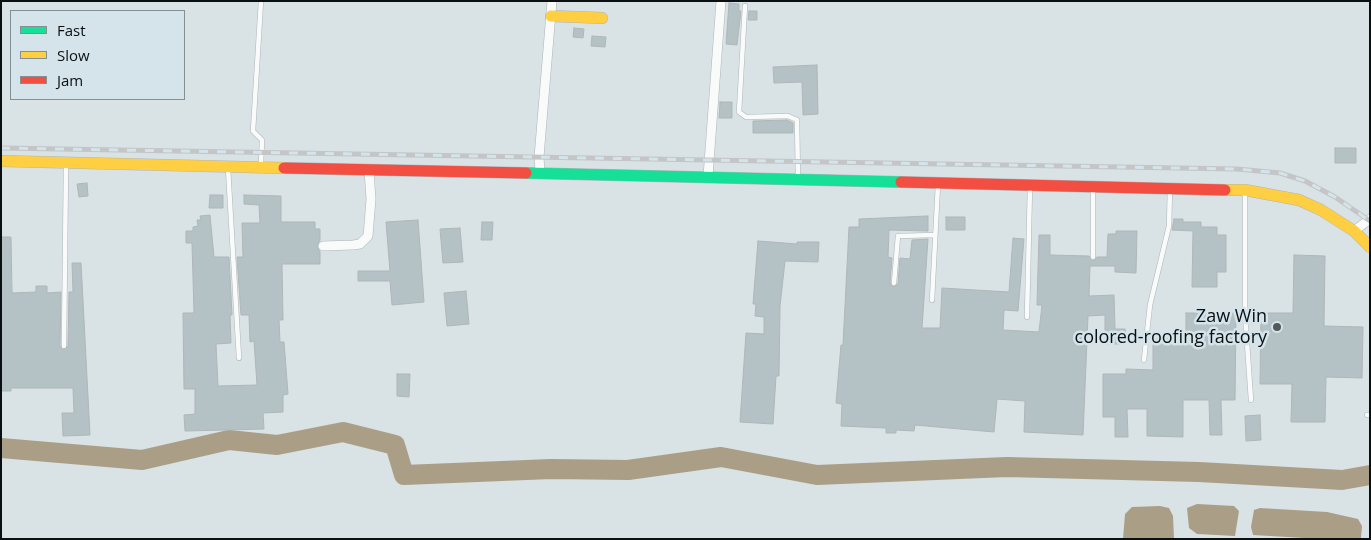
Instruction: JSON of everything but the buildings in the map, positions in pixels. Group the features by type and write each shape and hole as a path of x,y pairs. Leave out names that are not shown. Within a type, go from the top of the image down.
{"street":[{"path":"540,172 539,156 552,1"},
{"path":"708,176 720,1"},
{"path":"551,16 602,18"},
{"path":"1,162 369,171 540,172 1245,190 1298,200 1321,210 1354,231 1370,247"},
{"path":"323,246 353,246 360,244 368,236 371,199 369,171"},
{"path":"1354,231 1370,219"}],"lane":[{"path":"261,1 253,131 262,140 261,168"},
{"path":"745,6 740,112 746,117 788,116 797,120 798,178"},
{"path":"64,346 66,163"},
{"path":"228,168 239,358"},
{"path":"932,300 938,182"},
{"path":"1026,317 1030,185"},
{"path":"1093,186 1093,257"},
{"path":"1144,360 1150,305 1170,226 1170,188"},
{"path":"1245,190 1245,314 1251,400"},
{"path":"894,283 898,236 936,235"}],"shaded area":[{"path":"1197,504 1234,506 1239,511 1235,536 1197,534 1189,528 1187,508"},
{"path":"1160,506 1169,508 1173,516 1174,539 1123,539 1125,514 1132,507"},
{"path":"1260,508 1327,512 1358,519 1362,526 1361,538 1321,539 1253,535 1251,527 1254,510"}],"waterway":[{"path":"1,448 142,460 229,440 277,445 343,432 395,445 404,475 551,469 628,470 721,457 817,475 1007,467 1199,472 1342,480 1370,475"}],"railway":[{"path":"1,148 1237,169 1280,173 1305,181 1335,197 1370,221"}],"traffic: fast":[{"path":"526,173 901,182"}],"traffic: slow":[{"path":"551,16 602,18"},
{"path":"1,161 284,168"},
{"path":"1225,190 1245,190 1299,200 1321,210 1354,231 1370,247"}],"traffic: jam":[{"path":"284,168 526,173"},
{"path":"901,182 1225,190"}],"place":[{"name":"Zaw Win colored-roofing factory","path":"1277,327"}]}
